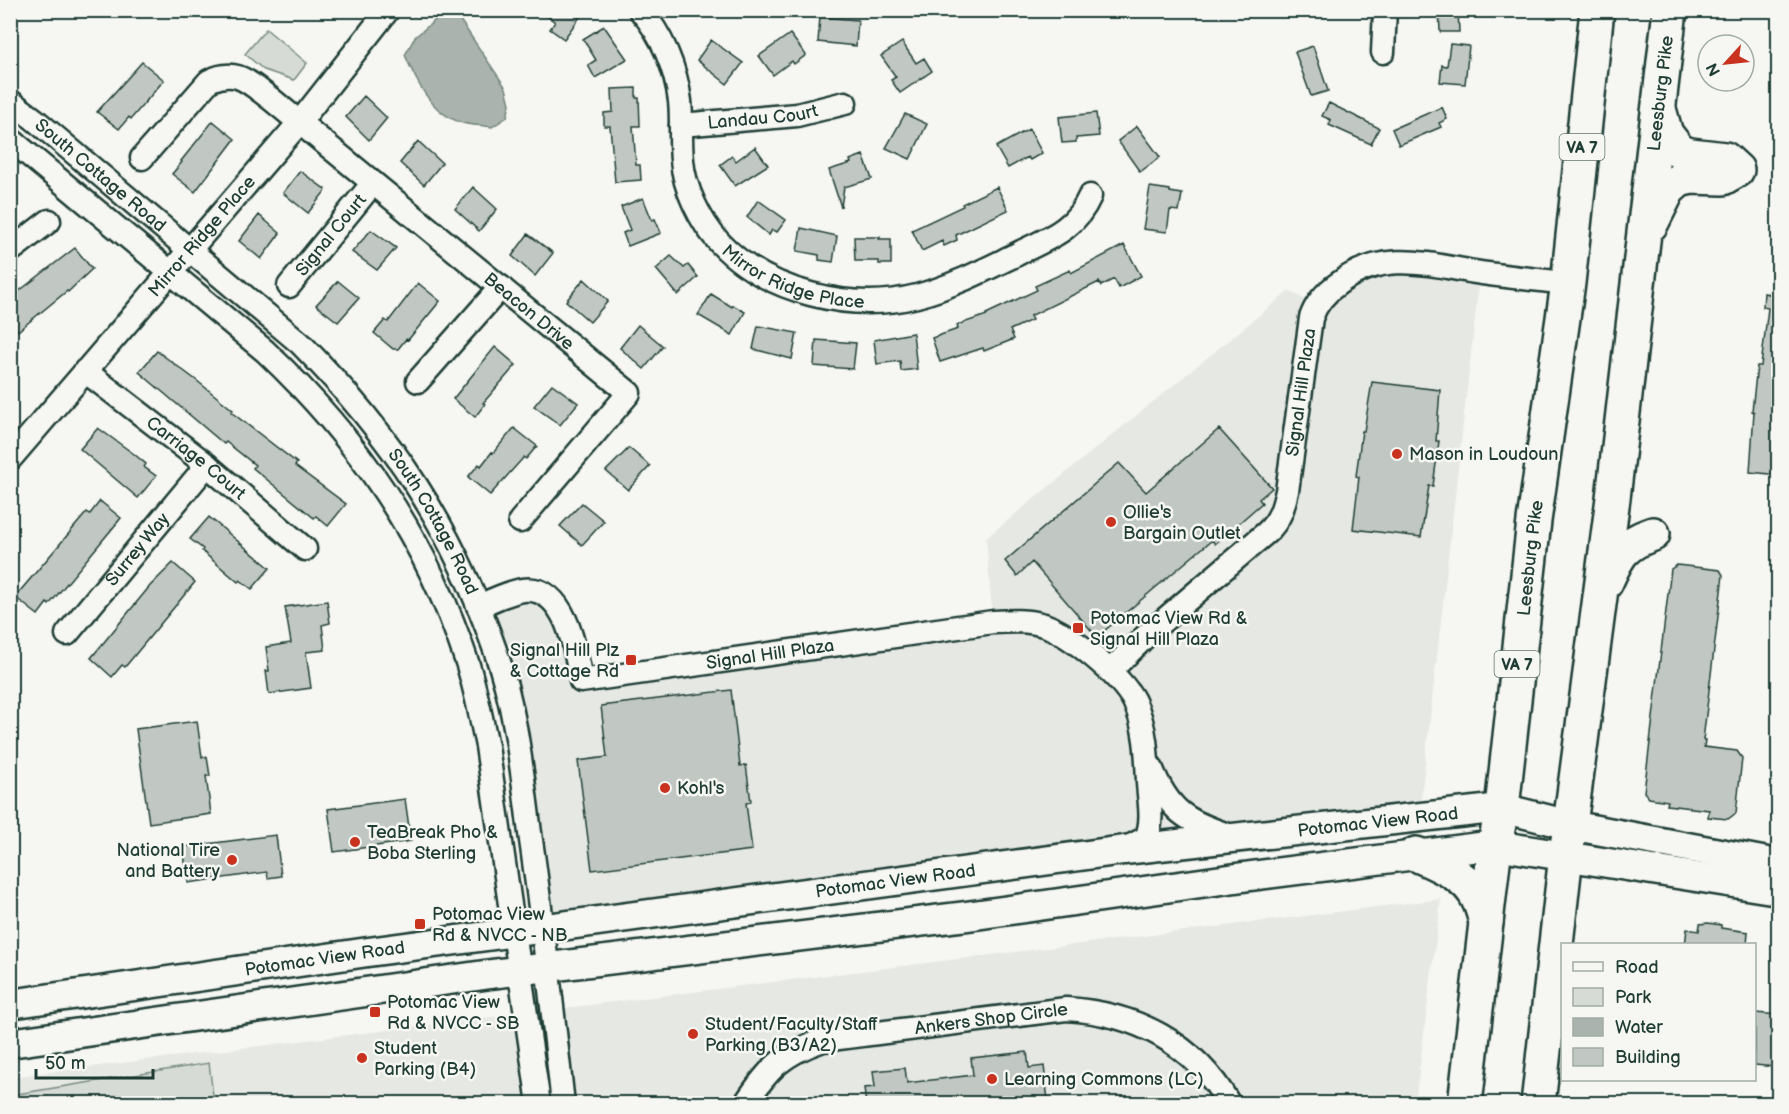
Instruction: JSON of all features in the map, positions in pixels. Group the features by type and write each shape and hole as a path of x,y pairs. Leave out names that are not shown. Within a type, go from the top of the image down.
{"highway":[{"name":"Leesburg Pike","path":"1465,1104 1533,533 1568,283 1597,10"},
{"name":"Leesburg Pike","path":"1538,1104 1568,840 1601,595 1670,10"},
{"path":"1643,240 1668,190 1679,180 1692,177 1723,178 1737,170 1725,159 1680,152 1666,134 1659,108"},
{"path":"1601,595 1621,552 1631,544 1653,534 1626,518 1612,498"},
{"path":"1416,854 1444,867 1464,880 1478,898 1486,922"}],"main road":[{"name":"Potomac View Road","path":"10,1004 529,930 1124,850 1232,836 1502,808 1568,840 1779,890"},
{"name":"Potomac View Road","path":"10,1043 534,968 955,918 1495,845 1568,840 1779,864"}],"street":[{"name":"Mirror Ridge Place","path":"10,459 299,123 388,10"},
{"name":"Mirror Ridge Place","path":"640,10 652,24 675,75 680,100 682,162 688,186 705,222 719,242 753,271 788,287 817,296 861,301 888,301 940,289 1058,234 1072,224 1084,210 1090,196"},
{"path":"1383,52 1384,10"},
{"name":"Beacon Drive","path":"142,158 209,81 220,75 234,75 247,81 629,393 520,521"},
{"name":"South Cottage Road","path":"10,101 300,343 358,404 401,460 421,491 461,565 496,652 509,700 523,775 529,930 534,968 563,1104"},
{"name":"Landau Court","path":"681,125 797,115 845,103"},
{"name":"South Cottage Road","path":"10,139 265,351 320,406 374,473 424,559 450,616 474,686 529,930"},
{"name":"Signal Court","path":"289,286 373,183"},
{"path":"10,251 49,221"},
{"name":"Signal Hill Plaza","path":"1110,671 1150,632 1267,532 1282,513 1309,328 1313,310 1325,293 1350,274 1365,267 1386,262 1436,264 1480,273 1568,283"},
{"path":"418,381 501,287"},
{"name":"Carriage Court","path":"85,371 207,465 305,549"},
{"name":"Surrey Way","path":"67,634 207,465"},
{"name":"Signal Hill Plaza","path":"478,606 522,590 540,592 547,597 569,627 574,640 581,681 1012,621 1042,624 1056,630 1119,680 1134,702 1141,719 1147,755"},
{"path":"1147,755 1161,788 1185,816 1200,826 1232,836"},
{"path":"1124,850 1141,842 1149,832 1147,755"},
{"name":"South Cottage Road","path":"534,968 539,1104"},
{"name":"Ankers Shop Circle","path":"745,1104 778,1062 800,1048 823,1040 1066,1009 1088,1010 1126,1018 1164,1036 1188,1054 1205,1071 1229,1104"}],"shaded area":[{"path":"1365,267 1480,273 1419,816 543,928 523,775 478,606 540,592 581,680 993,622 986,538 1289,291 1317,306"},
{"path":"1441,899 1415,1103 11,1104 10,1077"}],"green space":[{"path":"266,29 307,63 294,80 264,70 245,54"},
{"path":"209,1063 214,1103 11,1103 11,1095"}],"water":[{"path":"439,17 458,17 506,88 510,104 507,117 492,127 468,124 450,118 433,104 414,75 405,55 415,37"}],"building":[{"path":"539,10 585,10 564,39 550,29 555,22"},
{"path":"1439,10 1458,10 1459,32 1440,32"},
{"path":"820,17 858,20 856,46 818,42"},
{"path":"604,26 627,59 595,78 588,65 596,60 583,39"},
{"path":"790,34 806,55 794,64 792,61 773,75 759,56"},
{"path":"711,40 743,63 727,84 697,60"},
{"path":"902,42 916,63 924,58 932,71 900,93 891,80 896,77 881,56"},
{"path":"1450,44 1469,46 1465,84 1440,82 1442,65 1447,66"},
{"path":"1313,46 1328,91 1311,96 1295,52"},
{"path":"142,62 164,80 131,119 129,117 119,129 97,112"},
{"path":"636,88 636,98 639,98 640,126 633,126 636,165 640,165 641,180 615,182 610,126 604,126 604,113 613,112 612,89"},
{"path":"364,96 387,118 369,140 346,117"},
{"path":"1329,103 1379,128 1371,144 1329,125 1331,120 1322,116"},
{"path":"1442,107 1447,119 1439,123 1441,127 1399,145 1392,129"},
{"path":"1096,113 1099,136 1076,138 1076,142 1062,143 1059,117"},
{"path":"905,114 927,124 910,159 886,148"},
{"path":"213,121 235,139 195,192 172,174"},
{"path":"1137,126 1160,157 1140,172 1118,141"},
{"path":"1029,129 1042,153 1030,160 1028,157 1008,168 996,147"},
{"path":"418,141 442,163 424,185 400,163"},
{"path":"755,147 768,165 735,186 720,165 732,156 736,161"},
{"path":"863,155 872,179 844,187 841,207 829,170 851,163 850,160"},
{"path":"300,171 326,190 308,213 283,193"},
{"path":"473,187 497,209 479,231 455,209"},
{"path":"997,187 1008,210 956,235 957,240 944,246 942,241 922,251 912,230"},
{"path":"1150,187 1182,194 1179,211 1170,210 1167,232 1143,229"},
{"path":"643,198 652,220 655,219 661,233 628,246 623,233 630,230 621,207"},
{"path":"758,200 786,220 777,232 772,230 769,235 747,217"},
{"path":"259,215 280,233 261,259 239,241"},
{"path":"801,228 837,236 833,262 819,260 819,255 797,251"},
{"path":"371,230 396,248 377,270 352,252"},
{"path":"528,234 553,253 535,276 512,256"},
{"path":"854,237 891,239 891,264 879,264 879,261 855,261"},
{"path":"1124,245 1141,276 1119,288 1114,279 1101,286 1099,282 1030,316 1032,320 1010,330 1014,339 984,351 983,348 940,362 932,338 958,329 957,325 987,315 1037,290 1035,286 1070,270 1071,273"},
{"path":"75,248 92,269 68,292 18,331 16,328 10,333 10,298"},
{"path":"671,256 684,268 688,265 698,277 678,295 656,269"},
{"path":"584,279 608,301 590,322 566,301"},
{"path":"338,281 359,298 338,322 316,305"},
{"path":"418,283 440,301 408,340 406,339 398,349 393,349 374,333 385,320 388,322"},
{"path":"1770,287 1779,288 1779,475 1750,472 1754,412 1752,411 1757,366 1761,366 1768,308 1763,307 1764,293 1769,294"},
{"path":"711,294 745,312 732,335 698,315"},
{"path":"638,325 663,346 644,369 620,348"},
{"path":"758,326 797,333 792,359 753,349"},
{"path":"913,333 917,369 901,371 900,361 877,364 874,340"},
{"path":"816,340 856,343 853,369 814,366"},
{"path":"495,347 516,365 483,403 485,404 475,417 453,399"},
{"path":"157,351 297,463 295,466 346,504 328,526 316,516 314,518 253,468 255,465 226,442 224,444 139,372"},
{"path":"1372,382 1440,390 1436,441 1439,441 1433,486 1429,486 1421,537 1353,529 1359,477 1356,476"},
{"path":"552,384 578,403 560,425 534,406"},
{"path":"98,428 134,454 146,464 144,467 156,476 138,498 80,449"},
{"path":"514,428 537,446 490,495 468,477 479,464 481,466"},
{"name":"Ollie's Bargain Outlet","path":"1219,429 1272,488 1259,499 1262,503 1215,544 1212,540 1097,637 1032,562 1017,576 1005,561 1119,463 1146,492"},
{"path":"629,448 650,466 628,490 606,471"},
{"path":"100,501 121,518 49,605 47,603 38,615 15,597 87,512 90,514"},
{"path":"582,503 604,521 582,545 560,526"},
{"path":"209,517 270,568 252,589 240,580 238,582 190,539"},
{"path":"173,563 195,582 125,667 122,665 112,677 91,658 150,586"},
{"path":"1677,565 1720,570 1723,575 1703,740 1705,740 1704,747 1737,751 1742,758 1736,813 1728,819 1708,817 1709,810 1667,805 1668,801 1649,798 1644,792 1671,569"},
{"path":"327,601 330,623 322,625 325,650 306,652 311,688 269,694 266,647 291,643 285,607"},
{"name":"Kohl's","path":"731,690 740,766 746,765 751,802 746,803 752,850 592,870 578,761 607,757 601,706"},
{"path":"197,721 202,757 207,757 210,776 206,776 211,814 149,823 136,729"},
{"path":"405,799 411,841 334,852 328,809"},
{"name":"National Tire and Battery","path":"276,835 281,876 268,878 267,872 188,883 183,847"},
{"path":"1700,924 1721,925 1721,928 1748,932 1747,943 1685,943 1687,929 1699,931"},
{"path":"1756,1013 1779,1015 1779,1064 1775,1064 1775,1067 1756,1065"},
{"name":"Learning Commons (LC)","path":"1027,1052 1029,1068 1044,1066 1048,1101 1039,1104 866,1104 864,1088 875,1087 873,1071 905,1068 907,1083 973,1075 971,1058"}],"place":[{"name":"Mason in Loudoun","path":"1397,454"},
{"name":"Ollie's Bargain Outlet","path":"1111,522"},
{"name":"Potomac View Rd & Signal Hill Plaza","path":"1078,628"},
{"name":"Signal Hill Plz & Cottage Rd","path":"631,660"},
{"name":"Kohl's","path":"665,788"},
{"name":"TeaBreak Pho & Boba Sterling","path":"355,842"},
{"name":"National Tire and Battery","path":"232,860"},
{"name":"Potomac View Rd & NVCC - NB","path":"420,924"},
{"name":"Potomac View Rd & NVCC - SB","path":"375,1012"},
{"name":"Student/Faculty/Staff Parking (B3/A2)","path":"693,1034"},
{"name":"Student Parking (B4)","path":"362,1058"},
{"name":"Learning Commons (LC)","path":"992,1079"}]}
